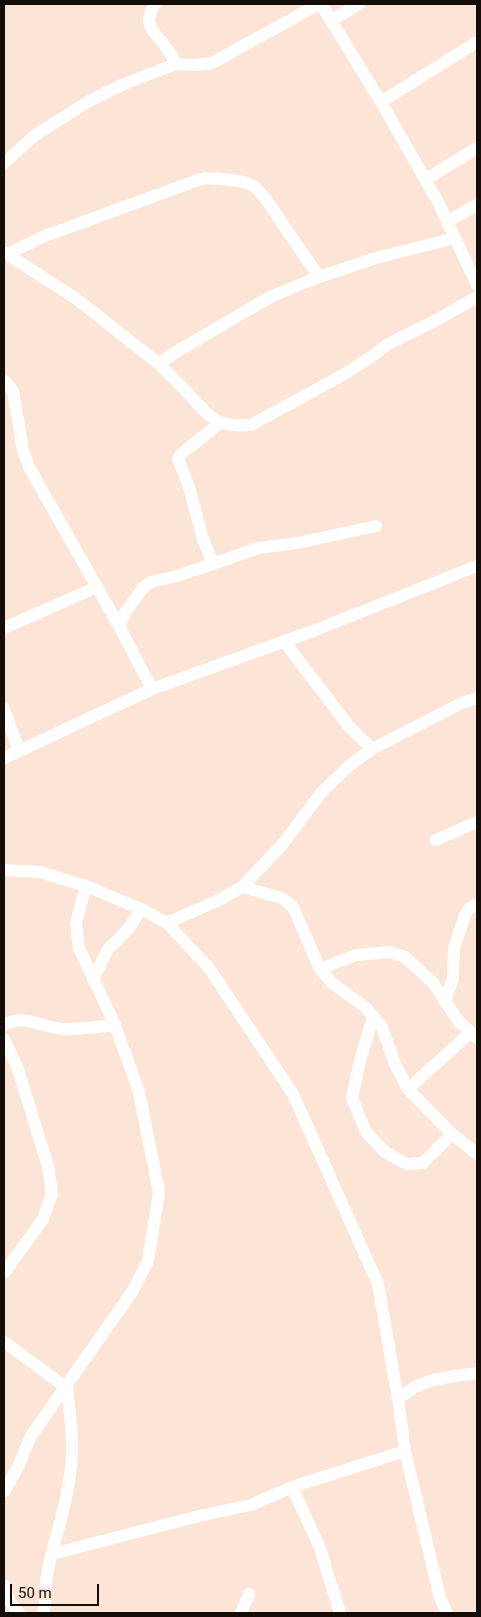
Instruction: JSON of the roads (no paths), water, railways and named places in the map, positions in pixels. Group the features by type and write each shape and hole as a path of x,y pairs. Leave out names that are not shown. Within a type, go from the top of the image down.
{"street":[{"path":"155,4 150,12 150,27 170,52 176,64"},
{"path":"4,163 34,136 91,100 124,84 176,64 212,63 320,4 332,20 426,179 448,221 477,285"},
{"path":"332,20 359,4"},
{"path":"381,102 477,42"},
{"path":"426,179 477,148"},
{"path":"5,253 45,236 190,183 205,178 222,179 244,182 259,191 319,277"},
{"path":"448,221 477,205"},
{"path":"159,364 270,297 319,277 376,258 455,238"},
{"path":"5,253 78,300 159,364 202,410 220,423 235,427 251,425 343,375 388,344 477,298"},
{"path":"4,380 13,391 23,450 29,467 119,626 152,689"},
{"path":"213,564 203,539 189,487 178,459 181,454 220,423"},
{"path":"119,626 134,598 151,582 177,576 258,548 298,543 376,526"},
{"path":"4,758 152,689 393,601 477,566"},
{"path":"4,628 97,587"},
{"path":"284,641 326,693 347,724 372,749"},
{"path":"167,923 221,899 242,887 282,845 321,794 349,766 372,749 460,704 477,698"},
{"path":"4,710 19,751"},
{"path":"436,840 477,822"},
{"path":"4,870 40,872 86,886 167,923 209,968 293,1094 378,1284 406,1451 440,1598 447,1613"},
{"path":"4,1492 32,1436 132,1292 148,1261 159,1192 139,1092 116,1025 79,948 76,923 86,886"},
{"path":"242,887 282,898 293,907 320,969 332,983 366,1007 382,1027 395,1064 408,1089 452,1134 477,1154"},
{"path":"445,1001 453,978 454,948 465,915 469,909 477,904"},
{"path":"93,979 108,949 129,928 141,910"},
{"path":"320,969 356,955 390,952 406,957 433,983 459,1022 474,1035 408,1089"},
{"path":"373,1017 360,1061 352,1098 366,1132 385,1152 408,1164 423,1163 452,1134"},
{"path":"4,1025 12,1020 24,1020 62,1029 88,1029 116,1025"},
{"path":"4,1039 20,1075 48,1166 52,1194 44,1218 4,1274"},
{"path":"4,1342 67,1388 72,1432 71,1473 64,1511 46,1577 43,1613"},
{"path":"398,1399 413,1387 432,1380 477,1373"},
{"path":"52,1554 199,1516 251,1505 292,1487 406,1451"},
{"path":"292,1487 320,1548 340,1613"},
{"path":"4,1585 7,1602 19,1613"},
{"path":"242,1613 249,1594"}]}
